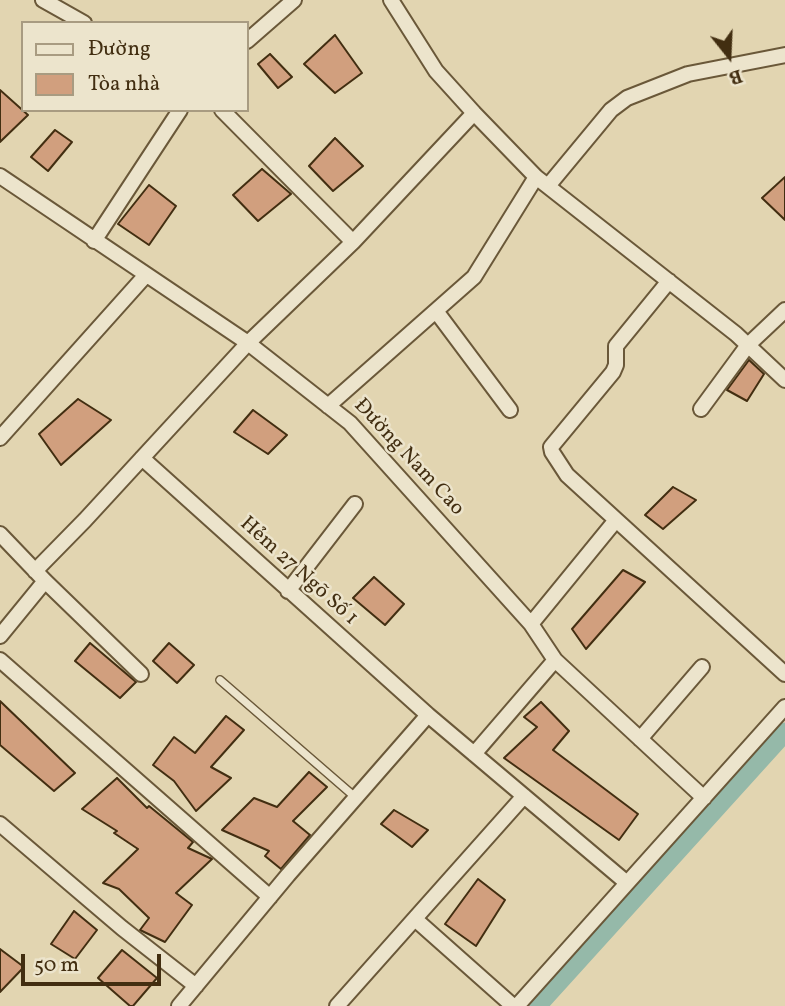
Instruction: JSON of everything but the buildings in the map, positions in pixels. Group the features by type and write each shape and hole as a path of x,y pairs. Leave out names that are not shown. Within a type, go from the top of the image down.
{"street":[{"path":"43,0 81,21"},
{"path":"248,40 294,0"},
{"path":"391,0 436,71 536,177 748,345 785,380"},
{"path":"548,186 611,110 627,98 688,74 785,55"},
{"path":"94,241 179,112"},
{"path":"224,112 353,242"},
{"path":"0,636 40,576 142,458 248,343 353,242 474,113"},
{"path":"328,406 474,277 536,177"},
{"name":"Đường Nam Cao","path":"3,185 94,241 248,343 350,423 531,624 555,660 704,797"},
{"path":"0,438 146,275"},
{"path":"669,281 616,346 616,365 612,372 551,447 554,457 567,475 785,674"},
{"path":"701,409 748,345 785,310"},
{"path":"436,311 510,410"},
{"name":"Hẻm 27 Ngõ Số 1","path":"142,458 428,715 627,883"},
{"path":"288,591 355,504"},
{"path":"531,624 616,520"},
{"path":"0,534 141,674"},
{"path":"0,660 270,897"},
{"path":"474,754 555,660"},
{"path":"640,739 702,667"},
{"path":"415,919 515,1006 785,707"},
{"path":"179,1006 428,715"},
{"path":"337,1006 524,796"},
{"path":"0,824 122,928 196,986"}],"lane":[{"path":"220,680 356,798"}],"waterway":[{"path":"537,1006 785,732"}]}
